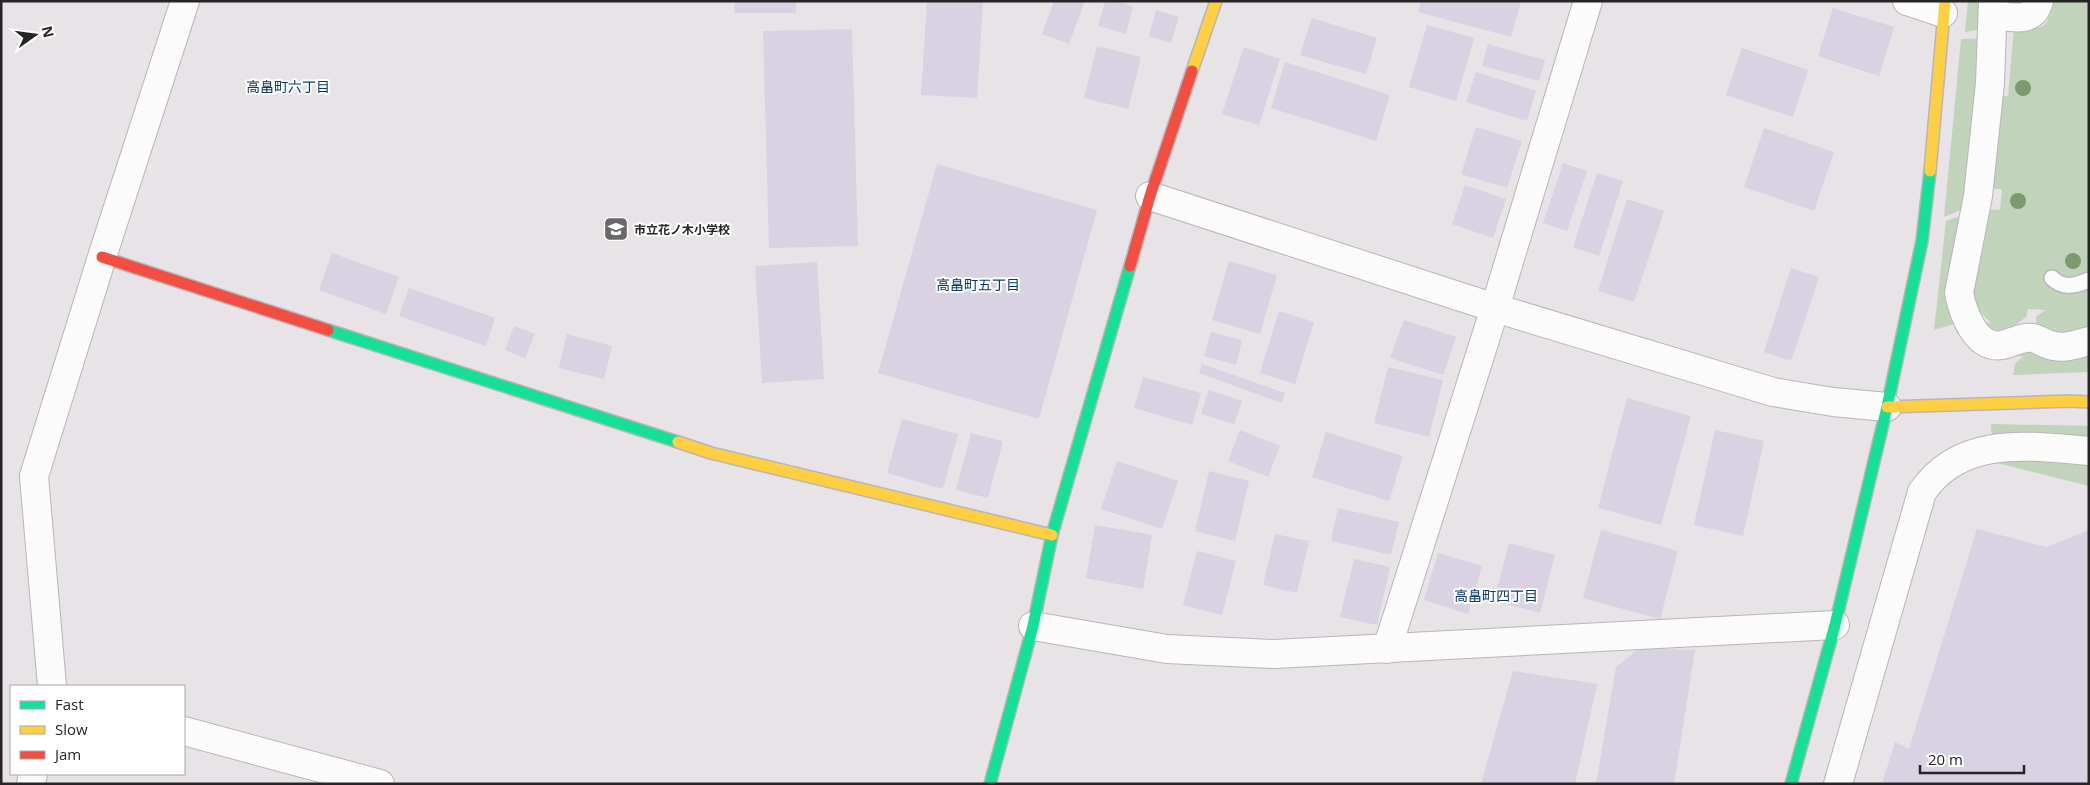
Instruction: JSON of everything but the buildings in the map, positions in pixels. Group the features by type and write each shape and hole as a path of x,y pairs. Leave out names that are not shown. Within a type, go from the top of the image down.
{"street":[{"path":"52,685 34,476 102,257 186,1"},
{"path":"990,784 1033,626 1052,535 1150,196 1216,1"},
{"path":"1387,649 1495,308 1588,1"},
{"path":"1791,784 1835,625 1888,407 1922,241 1936,117 1944,7 1907,1"},
{"path":"2039,1 2033,14 2026,18 1993,8 1990,84 1978,196 1959,293 1962,309 1968,324 1991,344 2001,345 2034,338 2060,348 2089,341"},
{"path":"1150,196 1495,308 1773,392 1833,402 1888,407 2089,402"},
{"path":"102,257 711,453 1052,535"},
{"path":"1838,784 1922,492 1931,479 1959,458 1992,448 2012,446 2089,451"},
{"path":"1033,626 1167,649 1274,654 1835,625"},
{"path":"185,730 380,784"}],"lane":[{"path":"2052,278 2063,286 2077,285 2089,280"}],"green space":[{"path":"1968,1 2046,1 2041,19 1965,32"},
{"path":"2054,1 2089,1 2089,327 2069,331 2089,333 2089,372 2013,375 2015,364 2023,356 1982,355 1956,332 1978,322 1991,323 1976,308 1975,318 1934,330 1946,221 1981,209 2000,210 2002,189 1995,189 1991,186 2002,96 2008,96 2014,27 2037,28 2042,26 2048,18","holes":["2028,309 2045,310 2036,317 2036,323 2041,329 2014,326 2026,317"]},
{"path":"1997,38 1986,199 1944,217 1961,39"},
{"path":"1991,424 2089,426 2089,486 1993,462"}],"traffic: fast":[{"path":"1791,784 1835,625 1887,407 1922,241 1930,171"},
{"path":"990,784 1033,626 1052,535 1130,266"},
{"path":"328,330 678,442"}],"traffic: slow":[{"path":"1192,71 1216,1"},
{"path":"1930,171 1945,1"},
{"path":"1887,407 2089,402"},
{"path":"678,442 711,453 1052,535"}],"traffic: jam":[{"path":"1130,266 1150,196 1192,71"},
{"path":"102,257 328,330"}],"place":[{"name":"市立花ノ木小学校","path":"616,229"}],"district":[{"name":"高畠町六丁目","path":"288,86"},
{"name":"高畠町五丁目","path":"978,284"},
{"name":"高畠町四丁目","path":"1496,595"}]}
